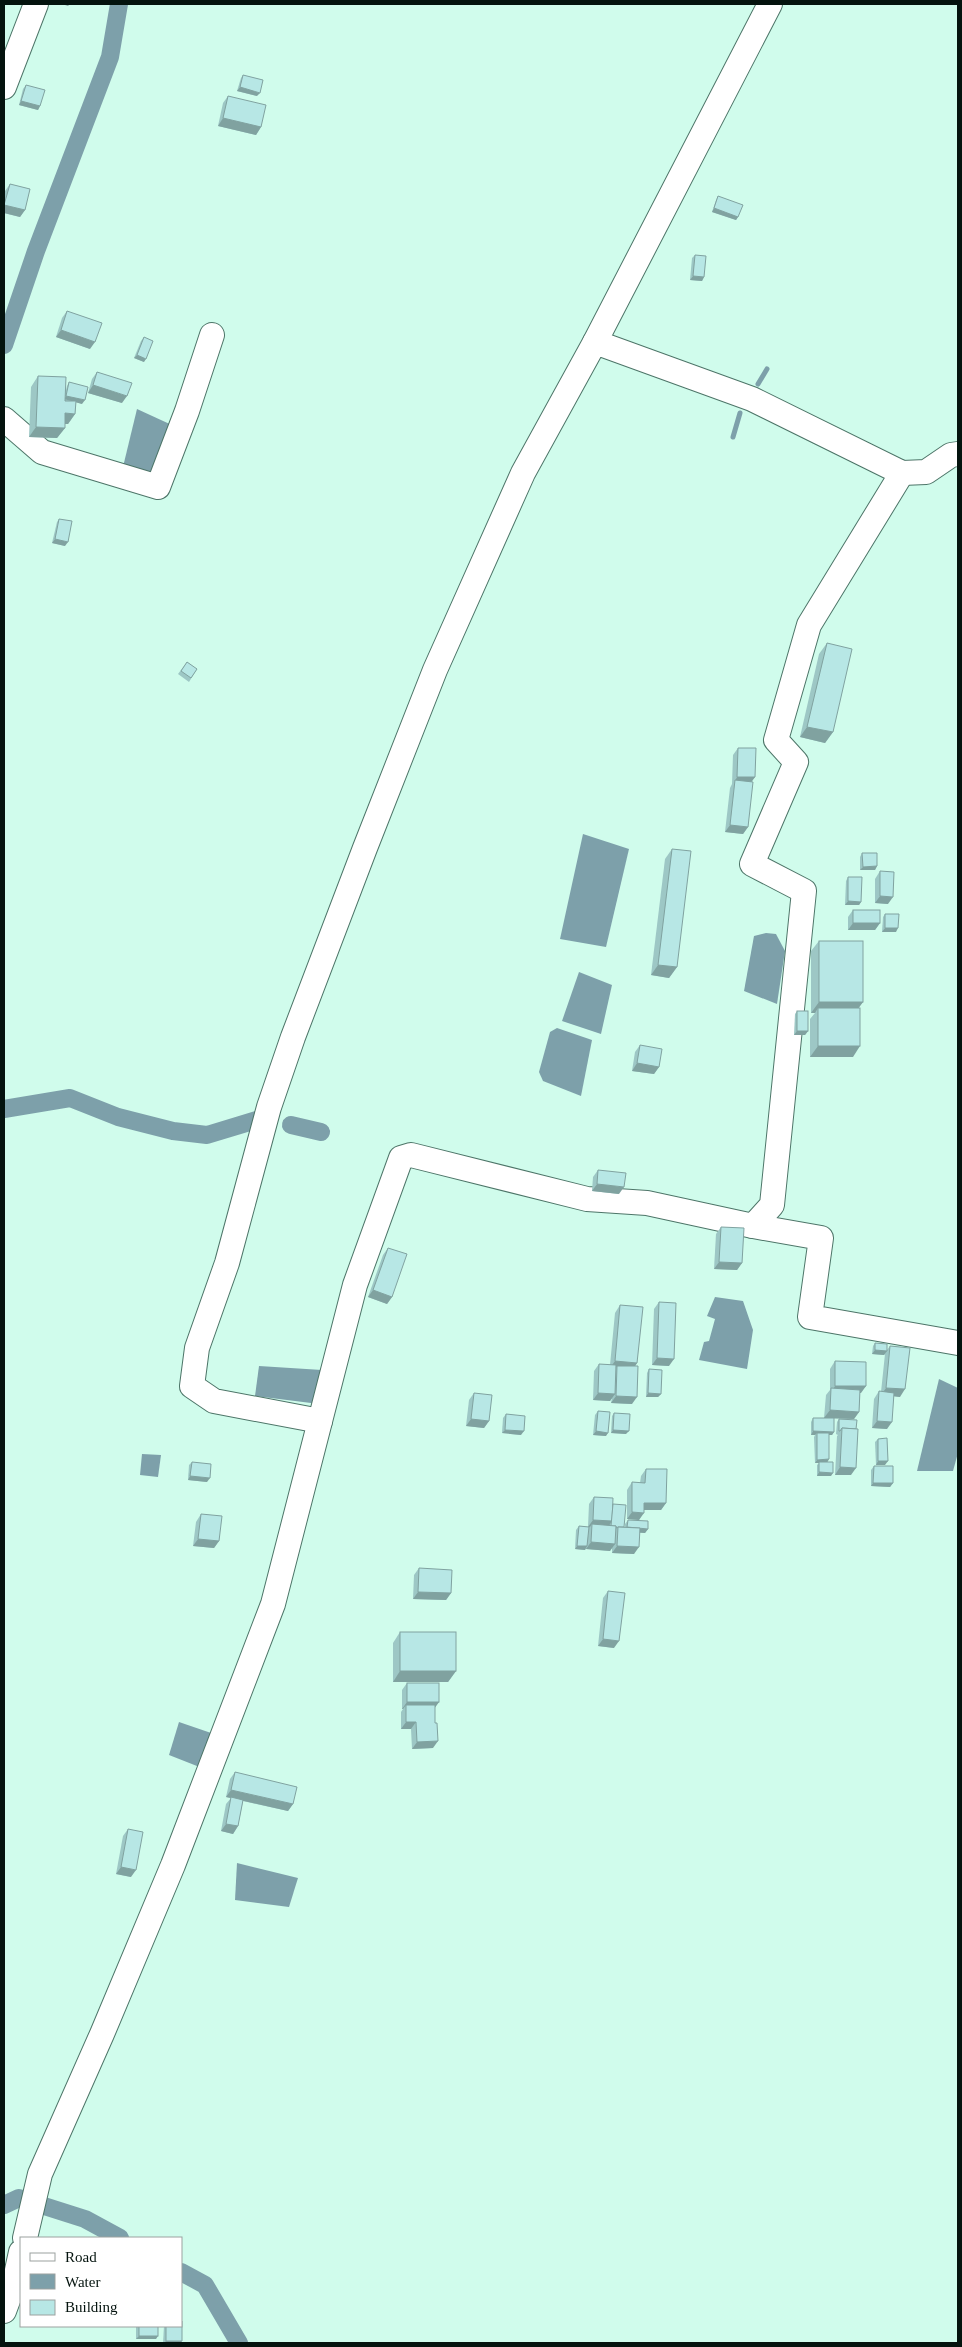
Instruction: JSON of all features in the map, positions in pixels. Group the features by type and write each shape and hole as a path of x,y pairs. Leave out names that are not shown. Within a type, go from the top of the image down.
{"street":[{"path":"4,87 36,4"},
{"path":"320,1421 214,1401 192,1386 197,1348 227,1263 265,1121 293,1037 435,670 523,473 595,342 770,4"},
{"path":"4,419 42,452 158,487 187,411 212,335"},
{"path":"595,342 752,399 902,473 926,472 951,455 958,454"},
{"path":"753,1226 772,1205 804,892 752,864 796,762 776,740 809,625 902,473"},
{"path":"25,2237 40,2174 102,2034 173,1865 273,1604 355,1285 401,1158 411,1155 587,1199 647,1203 753,1226 821,1238 810,1318 958,1343"},
{"path":"4,2311 14,2284 20,2257"}],"water":[{"path":"137,409 174,426 154,480 122,471"},
{"path":"583,834 629,849 606,947 560,939"},
{"path":"766,933 776,934 785,951 777,1004 744,991 754,936"},
{"path":"579,972 612,985 601,1034 562,1021"},
{"path":"557,1028 592,1040 581,1096 543,1081 539,1072 550,1032"},
{"path":"715,1297 743,1301 753,1330 747,1369 699,1360 704,1342 709,1341 715,1319 707,1316"},
{"path":"259,1366 322,1370 319,1404 255,1396"},
{"path":"939,1379 958,1388 958,1453 953,1471 917,1471"},
{"path":"142,1454 161,1455 158,1477 140,1475"},
{"path":"179,1722 214,1734 202,1768 169,1755"},
{"path":"237,1863 298,1878 289,1907 235,1900"}],"building":[{"path":"243,75 263,80 260,93 240,87"},
{"path":"26,85 45,90 40,106 21,101"},
{"path":"228,96 266,105 261,127 223,118"},
{"path":"10,184 30,189 25,210 4,205"},
{"path":"718,196 743,205 738,217 714,208"},
{"path":"695,255 706,256 704,277 693,276"},
{"path":"67,311 102,323 95,342 61,330"},
{"path":"144,337 153,341 146,359 137,355"},
{"path":"97,372 132,383 127,396 93,385"},
{"path":"38,376 66,377 65,401 76,401 75,414 65,413 65,428 36,427"},
{"path":"69,382 88,387 85,400 66,396"},
{"path":"59,519 72,521 68,542 55,539"},
{"path":"827,643 852,649 833,732 807,727"},
{"path":"187,662 197,669 191,678 181,671"},
{"path":"738,748 756,748 755,777 737,777"},
{"path":"735,780 753,782 748,827 730,825"},
{"path":"672,849 691,851 677,967 658,965"},
{"path":"862,853 877,853 877,866 863,867"},
{"path":"880,871 894,872 893,897 880,896"},
{"path":"848,877 862,877 861,902 848,901"},
{"path":"853,910 880,910 880,923 853,923"},
{"path":"885,914 899,914 898,928 885,928"},
{"path":"819,941 863,941 863,1002 819,1002"},
{"path":"818,1008 860,1008 860,1046 818,1046"},
{"path":"797,1011 808,1011 808,1031 797,1031"},
{"path":"640,1045 662,1049 659,1067 637,1063"},
{"path":"598,1170 626,1173 624,1187 597,1184"},
{"path":"721,1227 744,1228 742,1263 719,1262"},
{"path":"388,1248 407,1254 392,1297 373,1290"},
{"path":"659,1302 676,1303 674,1359 657,1358"},
{"path":"620,1305 643,1307 637,1363 615,1361"},
{"path":"875,1343 887,1344 887,1351 875,1350"},
{"path":"890,1346 910,1348 905,1389 886,1388"},
{"path":"835,1361 866,1362 866,1386 835,1386"},
{"path":"599,1364 616,1365 615,1394 598,1393"},
{"path":"617,1366 638,1366 637,1397 616,1396"},
{"path":"649,1369 662,1370 661,1394 648,1393"},
{"path":"831,1388 860,1390 859,1412 830,1410"},
{"path":"879,1391 894,1393 892,1422 877,1421"},
{"path":"474,1393 492,1395 489,1421 471,1419"},
{"path":"598,1411 610,1412 608,1433 596,1431"},
{"path":"614,1413 630,1414 629,1431 613,1430"},
{"path":"506,1414 525,1416 524,1431 505,1430"},
{"path":"813,1418 834,1418 834,1432 813,1431"},
{"path":"839,1419 857,1420 856,1429 842,1428 839,1431"},
{"path":"842,1428 858,1429 856,1468 840,1467"},
{"path":"817,1433 829,1433 829,1459 817,1460"},
{"path":"887,1438 888,1461 878,1461 878,1439"},
{"path":"192,1462 211,1464 210,1478 190,1476"},
{"path":"819,1462 833,1462 833,1473 819,1472"},
{"path":"874,1466 893,1466 893,1483 873,1483"},
{"path":"646,1469 667,1469 666,1503 644,1503 644,1513 632,1512 632,1482 645,1483"},
{"path":"594,1497 613,1498 612,1521 593,1520"},
{"path":"613,1504 626,1505 624,1527 616,1528 616,1526 611,1526"},
{"path":"201,1514 222,1516 219,1541 198,1539"},
{"path":"628,1520 648,1521 648,1529 627,1527"},
{"path":"592,1524 616,1526 615,1544 591,1542"},
{"path":"579,1526 589,1527 587,1546 577,1546"},
{"path":"618,1527 640,1528 639,1547 617,1546"},
{"path":"419,1568 452,1570 451,1593 418,1592"},
{"path":"608,1591 625,1593 619,1641 603,1639"},
{"path":"400,1632 456,1632 456,1671 400,1671"},
{"path":"407,1683 439,1683 439,1702 407,1702"},
{"path":"406,1705 435,1705 438,1741 417,1742 416,1722 406,1722"},
{"path":"235,1772 297,1787 293,1804 231,1790"},
{"path":"231,1797 243,1800 238,1826 226,1824"},
{"path":"128,1829 143,1832 136,1870 121,1867"},
{"path":"139,2327 158,2327 158,2336 139,2336"},
{"path":"166,2327 182,2327 182,2341 166,2341"}],"waterway":[{"path":"4,345 36,251 110,57 119,4"},
{"path":"758,384 767,369"},
{"path":"733,437 740,413"},
{"path":"4,1109 70,1098 118,1117 173,1131 207,1135 263,1118"},
{"path":"291,1125 321,1132"},
{"path":"4,2205 19,2198 85,2219 118,2237"},
{"path":"182,2273 205,2285 239,2343"}]}
